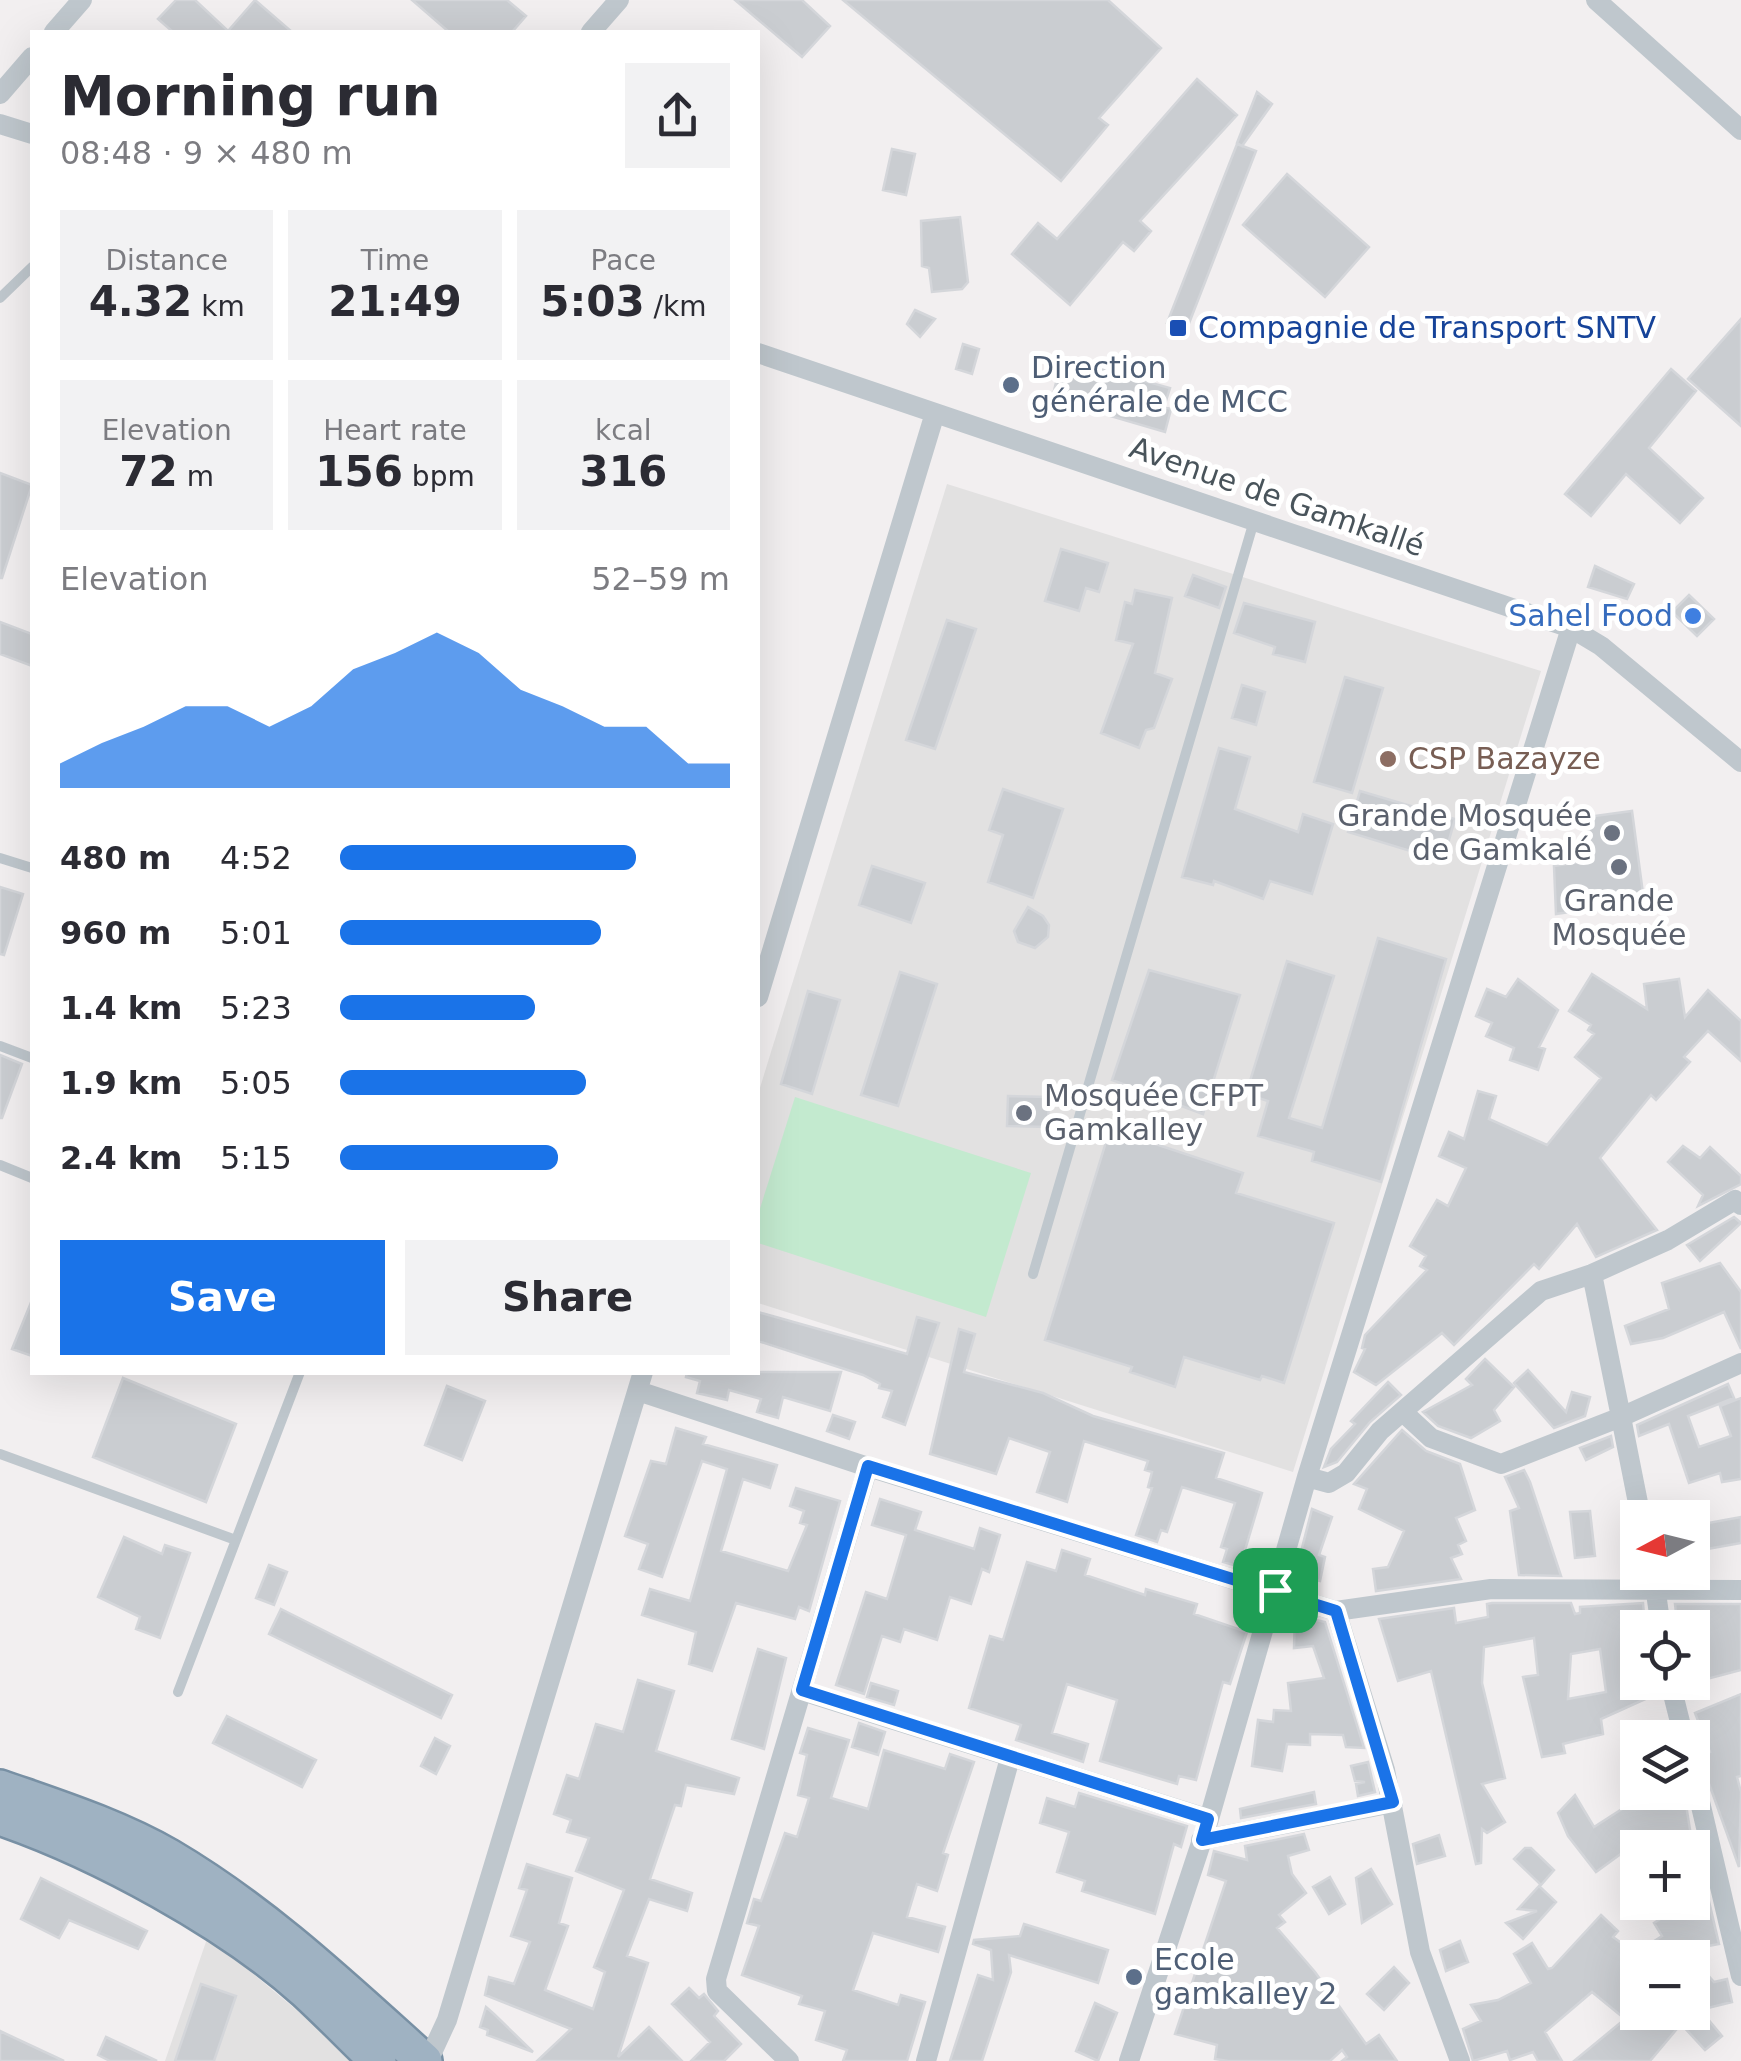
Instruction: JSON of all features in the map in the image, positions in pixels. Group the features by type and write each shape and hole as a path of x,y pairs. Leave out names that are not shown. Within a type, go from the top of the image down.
{"highway":[{"path":"0,1788 77,1815 168,1857 260,1917 426,2061"},
{"path":"0,1817 65,1842 222,1929 304,1989 378,2061"}],"street":[{"path":"56,30 82,0"},
{"path":"593,30 619,0"},
{"path":"1596,0 1741,130"},
{"path":"0,94 30,59"},
{"path":"0,124 30,133"},
{"name":"Avenue de Gamkallé","path":"760,354 1571,628 1601,646 1741,762"},
{"path":"760,990 935,413"},
{"path":"1129,2061 1202,1840 1307,1476 1571,628"},
{"path":"1307,1476 1328,1483 1338,1480 1373,1438 1531,1298 1668,1240 1739,1199"},
{"path":"1592,1274 1637,1500"},
{"path":"1404,1413 1431,1438 1502,1464 1621,1417 1741,1363"},
{"path":"426,2061 452,2001 641,1382 868,1466 1336,1611 1491,1590 1620,1582"},
{"path":"789,2061 715,1985 868,1466"},
{"path":"1705,1590 1741,1590"},
{"path":"1336,1611 1393,1802 1420,1952 1460,2061"},
{"path":"802,1690 1208,1819"},
{"path":"926,2061 1010,1758"},
{"path":"1202,1840 1393,1802"},
{"path":"1702,1810 1741,1976"}],"lane":[{"path":"0,298 30,270"},
{"path":"1033,1274 1254,521"},
{"path":"0,858 30,867"},
{"path":"0,1046 30,1057"},
{"path":"0,1165 30,1177"},
{"path":"178,1692 233,1539 299,1375"},
{"path":"0,1454 233,1539"}],"shaded area":[{"path":"947,484 1541,671 1293,1472 760,1304 760,1088"},
{"path":"208,1936 317,2027 353,2061 165,2061"}],"green space":[{"path":"795,1097 1031,1173 986,1317 760,1244 760,1209"}],"building":[{"path":"176,0 195,0 227,30 171,30 158,19"},
{"path":"255,0 290,30 229,30"},
{"path":"412,0 507,0 526,16 514,30 447,30"},
{"path":"735,0 802,0 830,26 802,57"},
{"path":"843,0 1108,0 1161,48 1099,118 1108,125 1061,181"},
{"path":"1197,79 1237,115 1140,221 1151,231 1134,251 1123,242 1070,305 1012,254 1038,223 1057,239"},
{"path":"1257,92 1272,104 1242,146 1237,143"},
{"path":"1237,144 1256,151 1186,331 1167,323"},
{"path":"892,149 915,154 906,195 883,190"},
{"path":"1287,174 1369,247 1325,297 1243,225"},
{"path":"960,217 968,282 962,289 932,292 929,268 922,266 921,221"},
{"path":"915,310 935,319 920,337 907,324"},
{"path":"1741,319 1741,426 1688,379"},
{"path":"963,344 979,349 972,374 956,369"},
{"path":"1062,358 1170,388 1164,407 1171,409 1165,432 1052,399"},
{"path":"1671,369 1696,391 1649,448 1703,498 1680,523 1626,474 1591,516 1565,494"},
{"path":"0,473 30,484 30,491 0,578"},
{"path":"1061,549 1108,563 1099,592 1086,588 1079,611 1045,601"},
{"path":"1595,566 1634,584 1627,599 1588,587"},
{"path":"1193,575 1226,587 1219,608 1185,596"},
{"path":"1135,590 1172,598 1155,673 1172,679 1154,728 1146,730 1139,748 1101,733 1133,644 1116,640 1125,602 1132,604"},
{"path":"1689,595 1714,619 1697,636 1672,612"},
{"path":"1244,603 1315,622 1305,662 1273,654 1275,647 1234,633"},
{"path":"947,620 976,629 935,749 906,740"},
{"path":"0,622 30,633 30,665 0,654"},
{"path":"1345,677 1383,688 1352,793 1314,782"},
{"path":"1242,685 1265,692 1256,725 1232,718"},
{"path":"1219,748 1250,757 1235,809 1298,832 1303,814 1333,824 1312,894 1270,881 1263,899 1214,881 1213,885 1182,877"},
{"path":"1003,789 1063,809 1033,898 988,882 1003,835 989,830"},
{"path":"1360,791 1455,819 1443,861 1348,832"},
{"path":"1632,811 1644,901 1556,914 1554,866 1592,860 1587,817"},
{"path":"872,866 925,883 911,923 859,905"},
{"path":"0,887 23,894 4,955 0,954"},
{"path":"1028,907 1049,925 1048,937 1035,948 1018,942 1014,931"},
{"path":"1378,938 1446,959 1381,1182 1312,1161 1314,1152 1258,1136 1268,1101 1246,1094 1287,961 1334,976 1289,1118 1322,1128"},
{"path":"1149,970 1240,995 1203,1114 1112,1080"},
{"path":"900,972 937,984 898,1106 861,1095"},
{"path":"1592,974 1647,1009 1644,984 1679,979 1685,1017 1708,990 1741,1021 1741,1061 1708,1031 1684,1057 1690,1062 1656,1100 1651,1095 1600,1158 1657,1230 1596,1257 1577,1224 1539,1269 1534,1264 1454,1345 1442,1333 1376,1385 1354,1372 1365,1349 1365,1335 1427,1270 1420,1266 1426,1256 1410,1246 1437,1200 1448,1206 1466,1168 1439,1156 1449,1132 1464,1139 1478,1091 1496,1096 1489,1119 1547,1145 1601,1078 1575,1057 1594,1034 1588,1030 1591,1025 1569,1011"},
{"path":"1518,979 1558,1010 1539,1047 1545,1049 1538,1070 1510,1060 1514,1048 1486,1036 1492,1023 1476,1016 1487,989 1506,997"},
{"path":"808,991 840,1000 812,1094 781,1084"},
{"path":"0,1055 22,1064 2,1118 0,1118"},
{"path":"1008,1096 1049,1097 1048,1127 1007,1126"},
{"path":"1110,1129 1243,1173 1236,1193 1334,1223 1284,1383 1262,1376 1260,1380 1184,1357 1175,1387 1130,1372 1132,1367 1045,1340"},
{"path":"1683,1146 1700,1158 1710,1147 1741,1176 1741,1184 1698,1206 1703,1195 1668,1162"},
{"path":"1734,1217 1741,1223 1700,1261 1687,1245"},
{"path":"1720,1263 1741,1292 1741,1349 1724,1312 1663,1338 1631,1344 1625,1326 1669,1309 1662,1283"},
{"path":"30,1305 30,1355 12,1349"},
{"path":"760,1313 907,1354 917,1317 939,1323 905,1425 883,1417 892,1391 879,1388 880,1384 760,1342"},
{"path":"959,1329 975,1334 964,1372 1043,1393 1093,1416 1224,1453 1216,1478 1262,1493 1240,1567 1223,1562 1227,1549 1221,1547 1235,1503 1182,1487 1167,1532 1161,1530 1157,1542 1136,1535 1152,1488 1148,1487 1152,1472 1145,1470 1148,1461 1084,1441 1067,1502 1037,1492 1050,1452 1009,1438 996,1474 930,1454"},
{"path":"1485,1359 1514,1387 1494,1410 1500,1421 1471,1438 1438,1426 1423,1412 1472,1385 1466,1379"},
{"path":"1528,1370 1566,1412 1572,1392 1590,1397 1585,1416 1554,1428 1514,1383"},
{"path":"841,1372 830,1411 783,1397 778,1418 757,1412 761,1399 729,1390 727,1400 697,1393 700,1381 686,1377"},
{"path":"123,1378 236,1424 206,1502 93,1457"},
{"path":"1388,1382 1401,1395 1370,1422 1337,1462 1324,1467 1331,1449 1355,1424 1351,1421"},
{"path":"1728,1384 1734,1398 1688,1416 1699,1447 1731,1436 1720,1406 1741,1398 1741,1479 1722,1482 1720,1473 1689,1483 1669,1424 1639,1436 1637,1425"},
{"path":"447,1386 485,1401 462,1460 425,1445"},
{"path":"833,1415 855,1422 849,1439 827,1431"},
{"path":"676,1428 706,1437 703,1444 777,1465 770,1488 743,1479 721,1551 788,1571 807,1525 800,1523 804,1511 790,1506 796,1488 840,1501 809,1611 799,1607 795,1619 736,1603 712,1671 689,1664 696,1632 642,1615 650,1589 690,1601 727,1469 702,1461 662,1577 639,1569 648,1544 625,1536 651,1461 666,1464"},
{"path":"1402,1430 1426,1451 1460,1464 1475,1510 1456,1518 1466,1541 1458,1545 1462,1554 1451,1558 1461,1579 1376,1591 1373,1569 1388,1567 1404,1531 1359,1509 1367,1489 1354,1484"},
{"path":"1611,1436 1613,1447 1586,1460 1580,1448"},
{"path":"1524,1470 1561,1576 1519,1575 1510,1511 1519,1508 1505,1477"},
{"path":"880,1499 921,1512 915,1530 974,1549 980,1528 1000,1535 989,1572 982,1569 971,1604 950,1597 937,1640 904,1629 900,1642 882,1636 864,1694 836,1685 866,1592 887,1599 906,1535 872,1525"},
{"path":"1312,1509 1332,1517 1319,1555 1325,1557 1320,1581 1295,1575"},
{"path":"1590,1511 1595,1556 1575,1558 1570,1512"},
{"path":"1741,1517 1741,1543 1710,1549 1710,1523"},
{"path":"124,1537 162,1554 165,1545 190,1553 160,1638 136,1629 140,1617 98,1597"},
{"path":"1062,1550 1090,1559 1085,1575 1145,1595 1146,1589 1197,1604 1194,1614 1247,1632 1230,1684 1223,1682 1196,1780 1179,1776 1177,1784 1100,1761 1117,1700 1067,1684 1052,1733 1088,1744 1083,1762 1016,1740 1021,1725 969,1708 990,1636 1003,1640 1027,1562 1056,1571"},
{"path":"269,1565 287,1572 274,1605 256,1598"},
{"path":"1492,1603 1571,1603 1575,1614 1580,1613 1580,1607 1643,1603 1644,1610 1620,1610 1620,1700 1643,1700 1601,1719 1603,1734 1563,1744 1565,1753 1542,1757 1523,1677 1538,1675 1534,1638 1484,1647 1482,1683 1505,1778 1482,1784 1505,1822 1487,1833 1482,1829 1481,1863 1476,1864 1431,1671 1398,1681 1379,1619 1454,1608 1456,1623 1488,1617 1487,1604","holes":["1600,1649 1606,1692 1568,1699 1571,1654"]},
{"path":"1675,1604 1741,1604 1741,1670 1710,1678 1710,1610 1676,1610"},
{"path":"281,1609 452,1695 441,1718 269,1634"},
{"path":"1295,1615 1325,1622 1364,1748 1346,1747 1343,1735 1310,1734 1310,1745 1287,1744 1282,1771 1252,1766 1258,1720 1273,1722 1274,1710 1291,1711 1288,1683 1324,1678 1313,1646 1294,1648"},
{"path":"758,1649 786,1658 764,1749 732,1739"},
{"path":"638,1680 674,1691 656,1751 739,1778 734,1794 686,1785 681,1806 675,1805 650,1879 692,1893 687,1911 649,1899 627,1956 648,1963 618,2057 649,2027 682,2061 537,2061 571,2029 485,1995 489,1977 514,1984 530,1942 511,1936 527,1890 519,1888 527,1864 572,1878 559,1923 568,1926 545,1990 593,2009 605,1972 594,1967 624,1890 576,1871 589,1838 567,1832 571,1820 554,1814 567,1775 579,1779 596,1724 623,1732"},
{"path":"871,1683 898,1691 894,1705 867,1697"},
{"path":"1741,1694 1741,1776 1737,1777 1741,1792 1739,1867 1710,1787 1710,1720 1698,1720 1695,1713"},
{"path":"227,1716 316,1760 302,1787 213,1743"},
{"path":"859,1723 885,1732 878,1755 852,1747"},
{"path":"808,1728 849,1740 831,1798 868,1809 884,1750 945,1769 950,1754 974,1762 943,1853 948,1855 937,1891 917,1884 907,1917 945,1927 938,1952 873,1933 853,1990 898,2005 901,1995 925,2002 907,2061 843,2061 847,2050 816,2040 825,2011 799,2004 802,1996 742,1975 759,1926 747,1923 754,1899 761,1901 785,1833 797,1837 809,1798 798,1795 807,1755 800,1753"},
{"path":"435,1738 450,1746 436,1774 421,1766"},
{"path":"1368,1762 1375,1792 1358,1796 1356,1784 1365,1782 1355,1781 1351,1766"},
{"path":"1314,1792 1316,1804 1241,1818 1240,1809"},
{"path":"1079,1793 1187,1826 1181,1847 1174,1844 1155,1914 1082,1891 1085,1881 1057,1872 1069,1832 1040,1823 1047,1798 1075,1807"},
{"path":"1575,1795 1594,1827 1620,1810 1687,1810 1690,1830 1620,1830 1620,1855 1596,1872 1568,1836 1558,1813"},
{"path":"1304,1834 1309,1850 1288,1856 1292,1874 1306,1893 1279,1915 1285,1922 1277,1928 1315,1972 1366,2044 1379,2035 1397,2061 1342,2061 1347,2057 1342,2050 1330,2061 1228,2061 1215,2059 1217,2045 1175,2034 1226,1881 1208,1875 1214,1851 1247,1860 1245,1846"},
{"path":"1439,1835 1445,1856 1417,1864 1413,1844"},
{"path":"1525,1848 1531,1848 1554,1870 1541,1885 1514,1859"},
{"path":"1371,1869 1392,1904 1362,1923 1356,1878"},
{"path":"1330,1877 1345,1904 1329,1914 1313,1887"},
{"path":"41,1878 147,1931 138,1949 69,1920 59,1938 21,1919"},
{"path":"1539,1886 1556,1902 1523,1939 1506,1923 1537,1911 1518,1909"},
{"path":"1710,1906 1719,1944 1710,1946 1710,1940 1656,1940 1662,1936 1654,1923 1710,1920"},
{"path":"1601,1915 1618,1931 1613,1937 1620,1942 1620,2015 1592,1992 1545,2032 1562,2061 1538,2061 1533,2052 1510,2060 1507,2051 1473,2061 1463,2029 1481,2021 1471,2005 1498,2000 1531,1983 1514,1954 1532,1943 1548,1969"},
{"path":"1024,1924 1108,1950 1098,1983 1009,1955 1011,1972 982,2061 950,2061 978,1975 993,1980 991,1950 973,1944 974,1940 1020,1936"},
{"path":"1460,1941 1468,1962 1446,1971 1440,1950"},
{"path":"1394,1967 1409,1983 1384,2010 1367,1994"},
{"path":"1710,1977 1714,1982 1727,1979 1732,2002 1710,2008"},
{"path":"201,1984 236,1996 214,2061 175,2061"},
{"path":"689,1988 699,1998 704,1994 718,2011 714,2016 741,2044 724,2061 691,2061 710,2042 672,2004"},
{"path":"1095,2003 1117,2013 1098,2061 1076,2051"},
{"path":"486,2007 533,2052 487,2035 488,2030 480,2027"},
{"path":"1710,2022 1722,2036 1705,2050 1687,2030 1710,2030"},
{"path":"1620,2023 1620,2030 1676,2030 1650,2061 1574,2061"},
{"path":"0,2031 64,2061 0,2061"},
{"path":"106,2037 157,2061 110,2061 98,2055"}],"place":[{"name":"Compagnie de Transport SNTV","path":"1178,328"},
{"name":"Direction générale de MCC","path":"1011,385"},
{"name":"Sahel Food","path":"1693,616"},
{"name":"CSP Bazayze","path":"1388,759"},
{"name":"Grande Mosquée de Gamkalé","path":"1612,833"},
{"name":"Grande Mosquée","path":"1619,867"},
{"name":"Mosquée CFPT Gamkalley","path":"1024,1113"},
{"name":"Ecole gamkalley 2","path":"1134,1977"}],"route":[{"path":"868,1466 1275,1590 1336,1611 1393,1802 1202,1840 1208,1819 802,1690 868,1466"}]}
